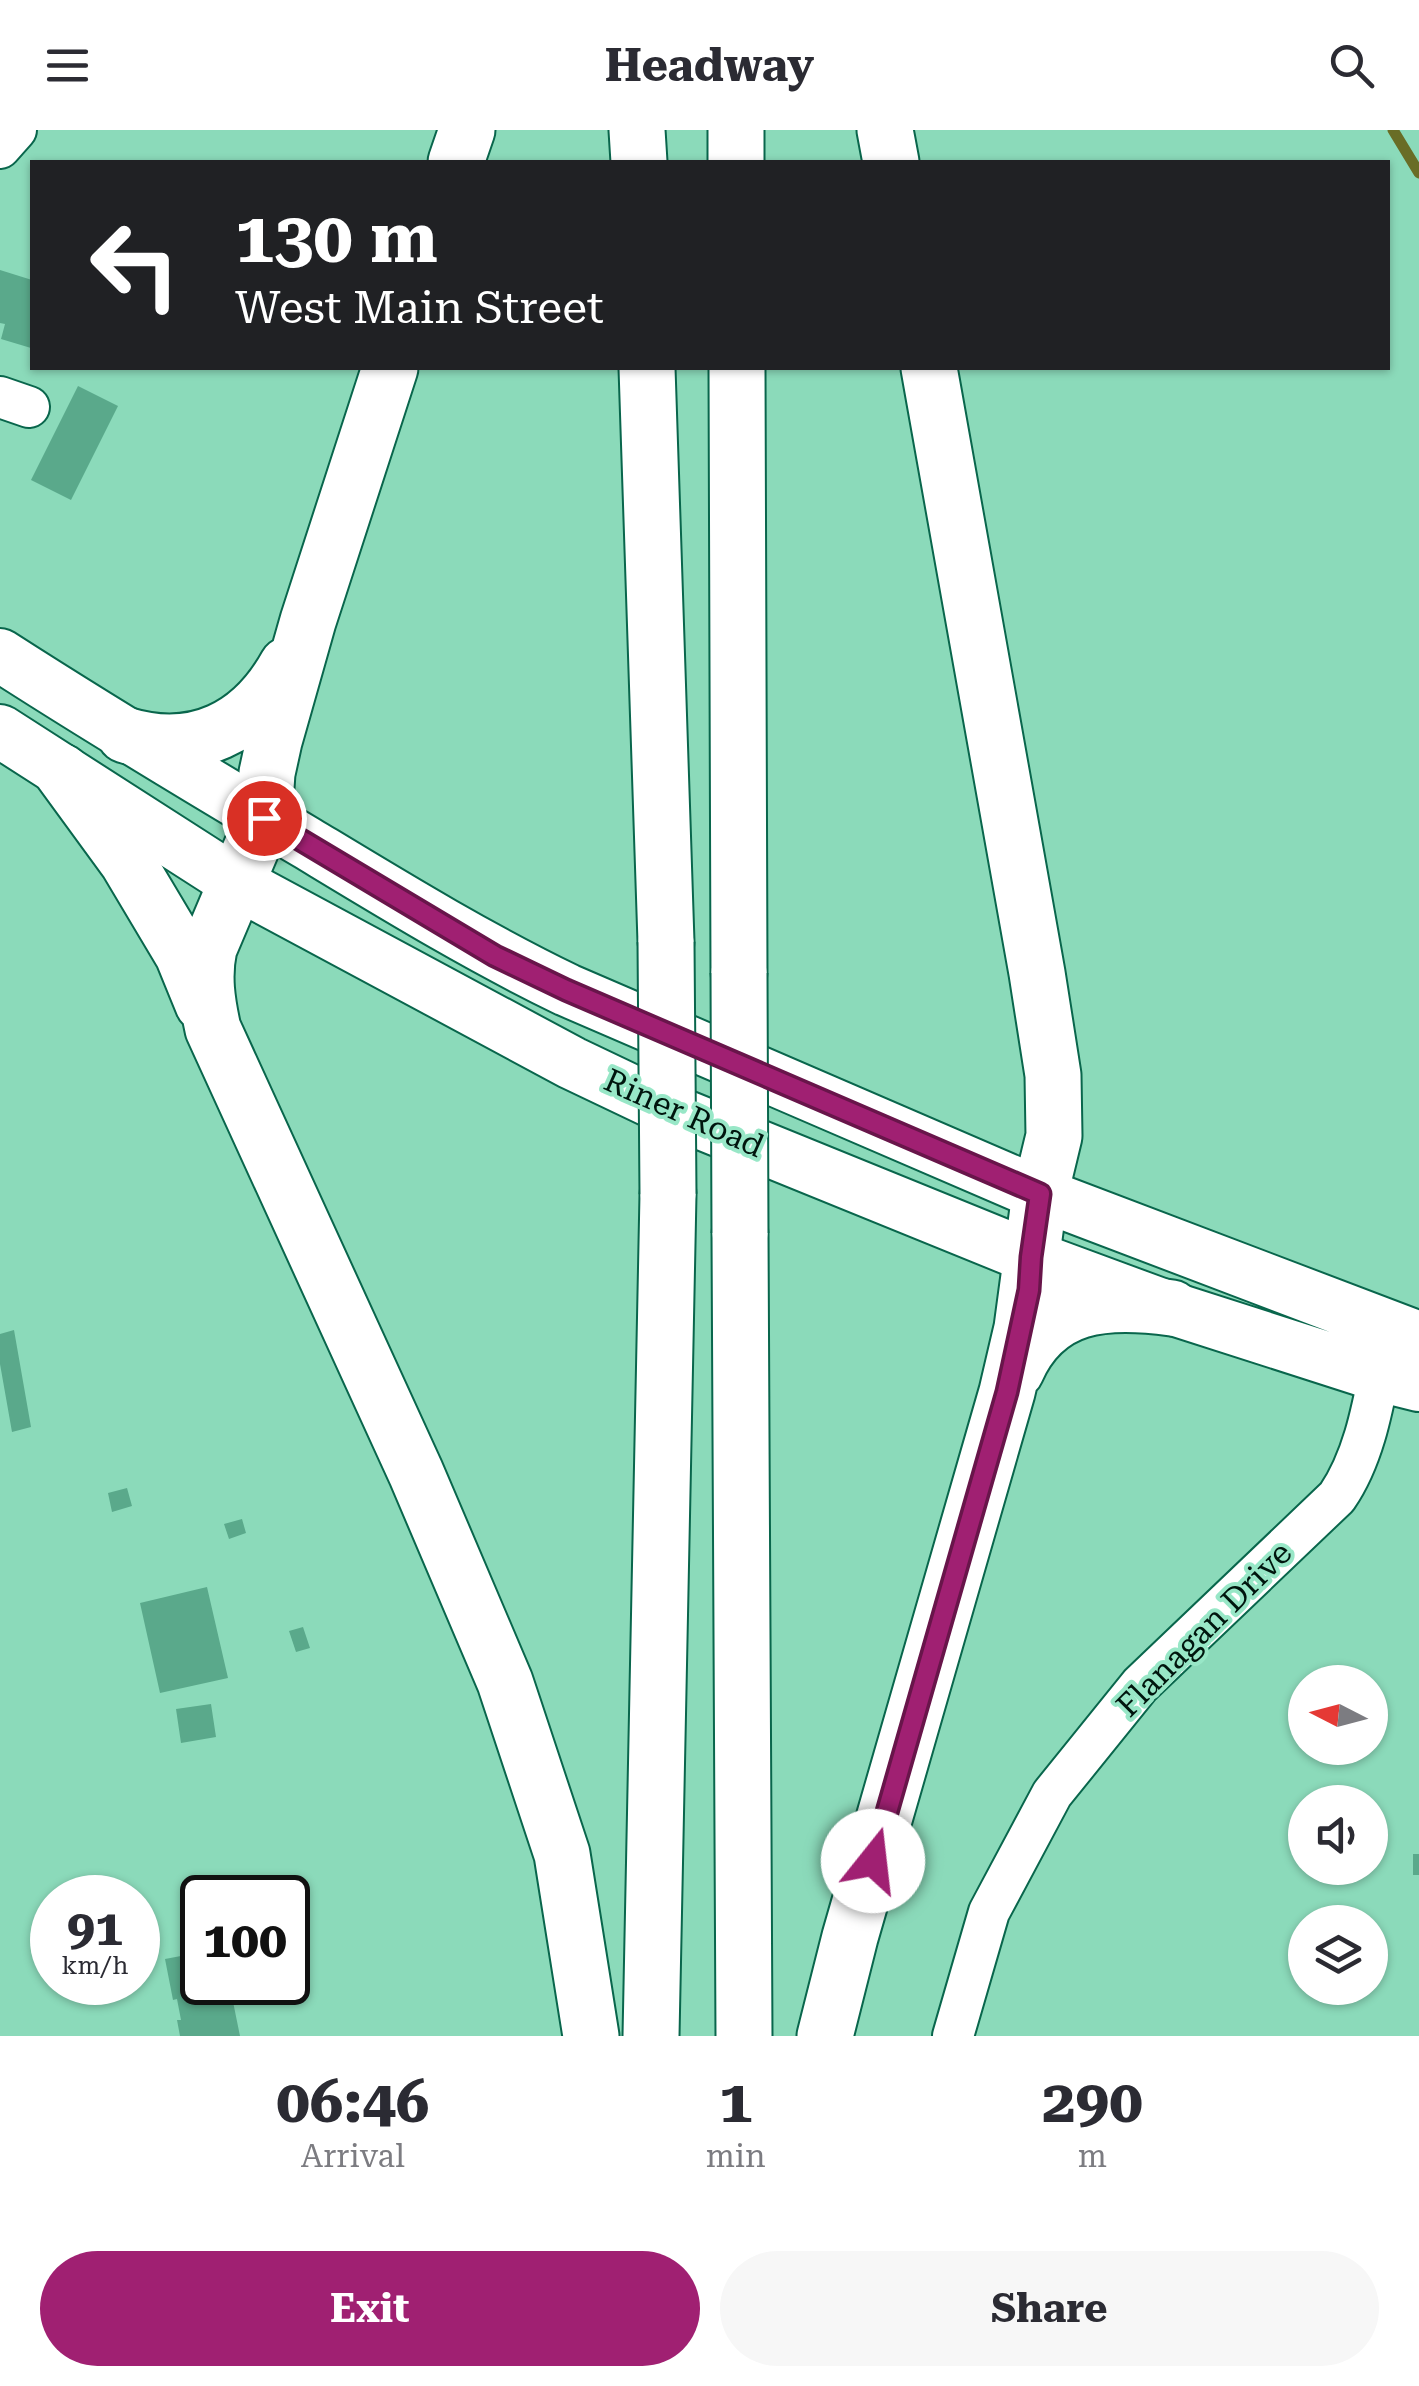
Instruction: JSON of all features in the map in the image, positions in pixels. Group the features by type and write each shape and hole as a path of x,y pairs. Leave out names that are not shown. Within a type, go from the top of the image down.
{"highway":[{"path":"457,160 467,130"},
{"path":"637,130 638,160"},
{"path":"736,130 736,160"},
{"path":"886,130 891,160"},
{"path":"214,1029 208,1007 206,963 264,818 274,742 308,621 389,370"},
{"path":"647,370 666,942 668,1194 651,2036"},
{"path":"737,370 744,2036"},
{"path":"824,2036 1007,1392 1029,1290 1040,1194 1054,1136 1053,1076 929,370"},
{"path":"125,735 169,743 204,737 235,723 275,686 308,621"},
{"path":"62,772 127,861 176,943 416,1473 505,1682 562,1854 592,2036"},
{"path":"1007,1392 1031,1345 1056,1321 1100,1305 1137,1303 1172,1308"}],"main road":[{"path":"0,656 495,956 1040,1194 1404,1332"},
{"name":"Riner Road","path":"0,731 237,883 572,1063 679,1114 1031,1257 1172,1308 1399,1380"}],"street":[{"path":"0,148 16,130"},
{"name":"Flanagan Drive","path":"952,2036 988,1912 1052,1794 1140,1685 1337,1497 1399,1380 1404,1332"}],"building":[{"path":"0,270 30,279 30,348 1,339 5,324 0,323"},
{"path":"78,386 118,406 71,500 31,480"},
{"path":"14,1330 31,1427 12,1432 0,1364 0,1334"},
{"path":"127,1488 132,1506 112,1512 108,1493"},
{"path":"242,1519 246,1533 229,1539 224,1524"},
{"path":"207,1587 228,1678 160,1693 140,1603"},
{"path":"303,1627 310,1648 296,1652 289,1631"},
{"path":"211,1704 216,1737 181,1743 176,1709"},
{"path":"1413,1854 1419,1854 1419,1875 1413,1875"},
{"path":"180,1956 180,2005 234,2005 240,2036 180,2036 177,1999 173,2000 165,1959"}],"waterway":[{"path":"1393,130 1419,173"}],"route":[{"path":"264,818 495,956 1040,1194 1029,1290 1007,1392 873,1861"}]}
